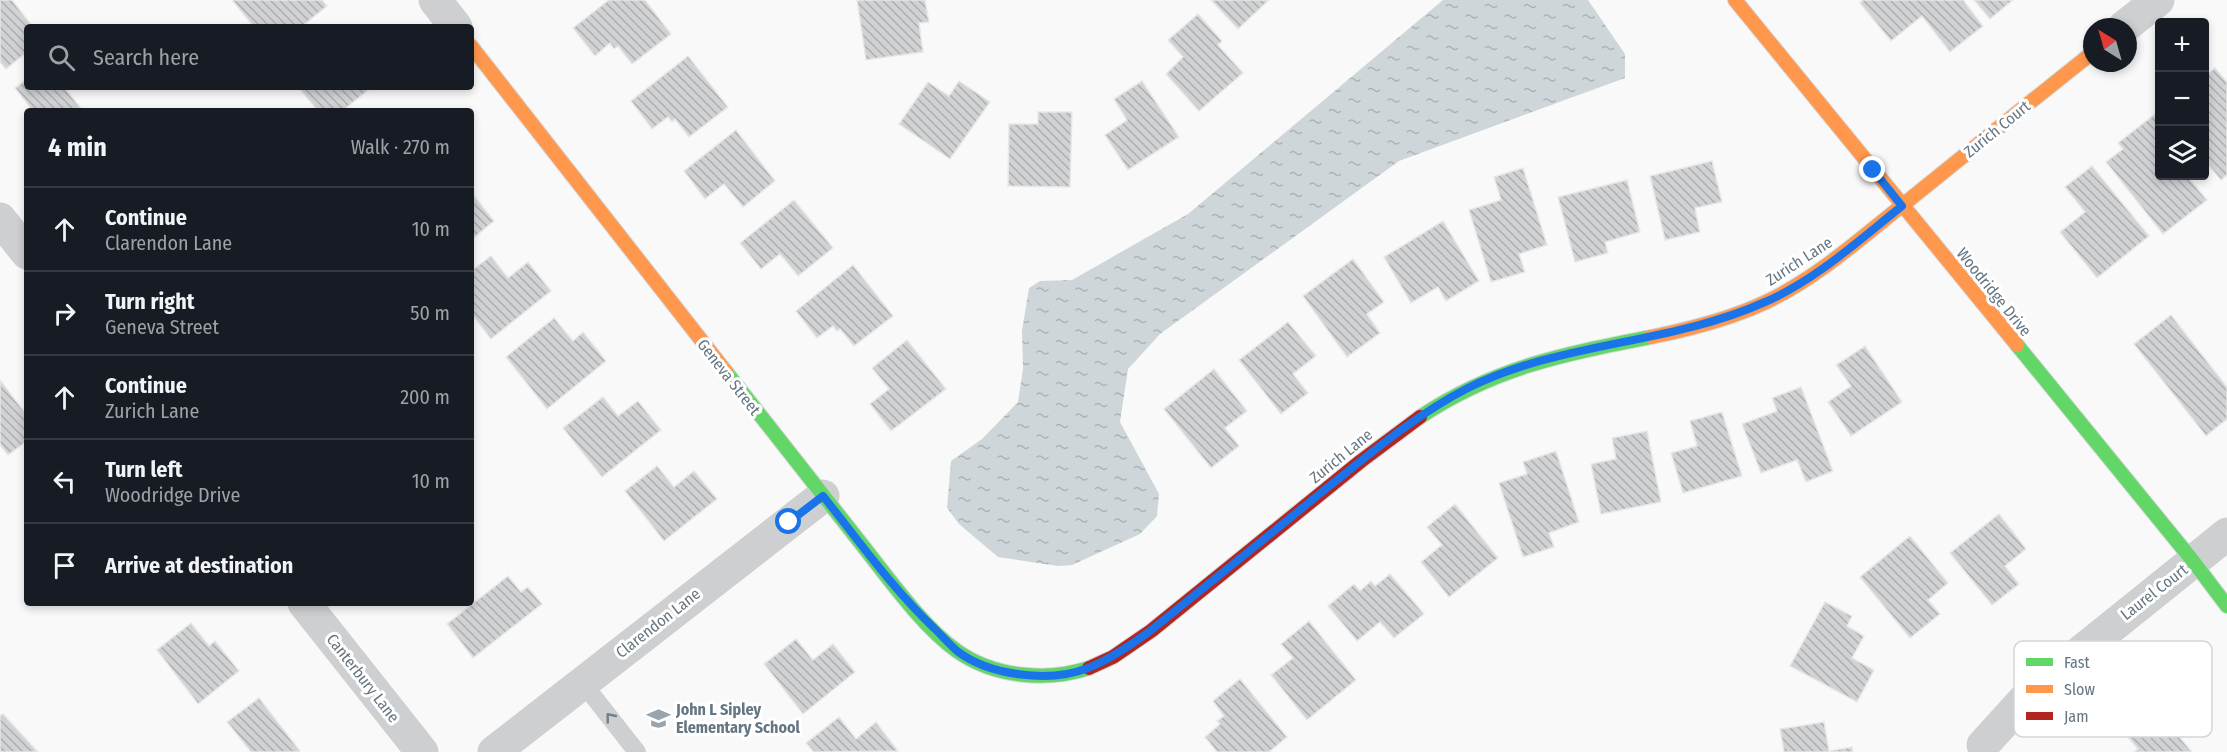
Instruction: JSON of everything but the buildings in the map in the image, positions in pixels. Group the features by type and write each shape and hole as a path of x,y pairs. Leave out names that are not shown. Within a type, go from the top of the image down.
{"street":[{"path":"435,0 454,24"},
{"name":"Woodridge Drive","path":"1735,0 2193,561 2227,606"},
{"path":"2135,18 2158,0"},
{"name":"Geneva Street","path":"474,50 905,600 958,651 988,667 1015,674"},
{"name":"Zurich Court","path":"1902,206 2083,60"},
{"name":"Zurich Lane","path":"1015,674 1050,676 1087,669 1118,654 1150,631 1380,445 1423,414 1467,389 1506,371 1550,357 1698,326 1767,302 1818,271 1902,206"},
{"path":"0,219 24,249"},
{"name":"Clarendon Lane","path":"494,752 823,496"},
{"name":"Laurel Court","path":"2094,641 2227,534"},
{"name":"Canterbury Lane","path":"306,606 422,752"},
{"name":"Laurel Court","path":"1983,745 2014,711"}],"lane":[{"path":"582,682 637,752"}],"water":[{"path":"1443,0 1588,0 1625,54 1625,78 1399,161 1160,334 1128,369 1120,422 1159,494 1157,516 1140,534 1072,565 1058,566 998,557 959,524 947,508 951,461 982,439 1018,402 1023,369 1022,331 1029,288 1040,281 1072,280 1188,214"}],"traffic: fast":[{"path":"1420,417 1448,400 1503,374 1560,357 1651,337"},
{"path":"2017,345 2227,606"},
{"path":"727,373 895,587 944,641 972,660 1004,671 1038,676 1089,668"}],"traffic: slow":[{"path":"1735,0 2017,345"},
{"path":"474,50 727,373"},
{"path":"1651,337 1696,327 1740,313 1768,301 1822,269 2083,60"}],"traffic: jam":[{"path":"1089,668 1113,657 1151,631 1361,461 1420,417"}],"place":[{"name":"John L Sipley Elementary School","path":"658,718"}],"route":[{"path":"789,522 823,496 905,600 958,651 988,667 1015,674 1050,676 1087,669 1118,654 1150,631 1380,445 1423,414 1467,389 1506,371 1550,357 1698,326 1733,315 1767,302 1809,277 1902,206 1873,170"}]}
